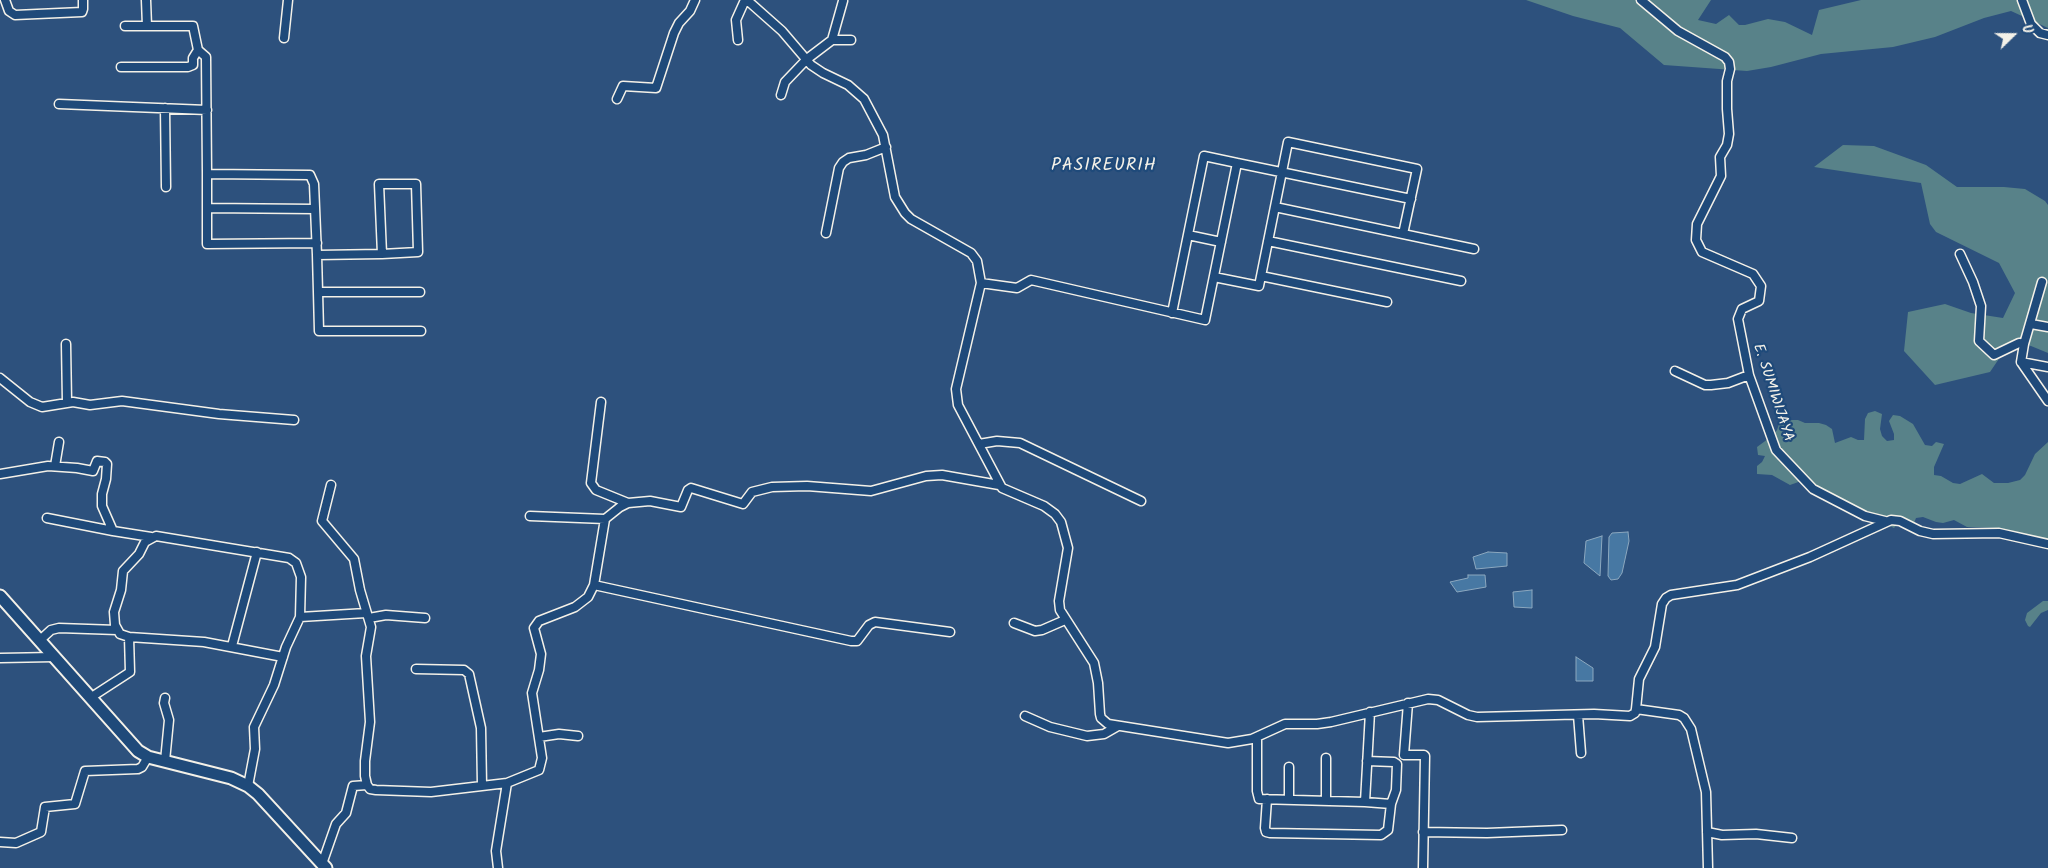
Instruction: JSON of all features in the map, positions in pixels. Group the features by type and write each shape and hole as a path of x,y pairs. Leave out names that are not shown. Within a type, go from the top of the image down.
{"main road":[{"path":"0,596 138,750 148,757 232,778 248,786 258,794 324,866"}],"street":[{"path":"5,0 9,11 15,15 82,12 83,0"},
{"path":"146,0 148,26"},
{"path":"284,38 288,0"},
{"path":"617,99 623,86 656,88 674,33 679,23 690,12 695,0"},
{"path":"738,40 736,20 746,0 782,31 817,70 848,85 864,99 877,122 886,147 895,197 905,213 911,219 971,253 978,265 980,283 956,389 958,405 999,485 1005,490 1050,510 1060,522 1068,548 1059,601 1060,610 1087,651 1096,669 1101,718 1108,724 1215,742 1238,742 1257,737 1285,724 1317,724 1428,699 1438,700 1468,715 1477,717 1630,716 1635,713 1639,679 1655,647 1662,604 1666,598 1676,594 1738,585 1810,557 1885,521"},
{"name":"E. SUMIWIJAYA","path":"1641,0 1678,31 1725,57 1729,62 1727,109 1729,134 1727,145 1720,157 1721,176 1697,224 1696,240 1702,252 1753,274 1761,286 1759,302 1742,309 1738,314 1739,331 1749,375 1776,450 1813,489 1865,516 1885,521 1894,519 1920,531 1933,534 1999,533 2048,544"},
{"path":"2022,0 2031,24 2040,33 2048,35"},
{"path":"781,95 785,82 807,60 832,40 843,1"},
{"path":"125,26 193,26 198,50 206,57 207,244 317,243"},
{"path":"832,40 852,40"},
{"path":"188,67 193,65 193,58 198,50"},
{"path":"120,67 206,67"},
{"path":"59,104 207,110"},
{"path":"165,108 166,187"},
{"path":"1214,277 1259,286 1288,142 1416,169 1403,234"},
{"path":"826,233 839,168 843,162 849,158 866,155 886,147"},
{"path":"1172,313 1204,156 1410,199"},
{"path":"980,283 1017,288 1031,280 1205,320 1237,163"},
{"path":"207,174 310,175 314,184 319,331 420,331"},
{"path":"317,255 382,254 418,252 416,184 379,184 382,254"},
{"path":"1275,207 1474,249"},
{"path":"207,208 315,209"},
{"path":"1188,235 1221,242"},
{"path":"1268,241 1461,281"},
{"path":"1960,254 1973,282 1981,306 1979,341 1994,355 2019,344 2024,344"},
{"path":"1261,276 1387,302"},
{"path":"2042,282 2024,344 2021,362 2048,401"},
{"path":"2039,291 2048,292"},
{"path":"318,292 420,292"},
{"path":"2031,324 2048,327"},
{"path":"66,344 68,402"},
{"path":"2021,362 2048,367"},
{"path":"1674,372 1711,385 1728,383 1749,375"},
{"path":"0,378 37,406 47,407 68,402 96,405 122,401 219,414 294,420"},
{"path":"601,402 591,482 596,490 628,503 650,501 681,507 688,490 691,488 743,504 752,492 759,489 807,486 871,490 926,476 942,475 999,485"},
{"path":"979,444 997,441 1020,444 1141,501"},
{"path":"55,466 58,442"},
{"path":"0,474 15,470 55,466 93,471 96,462 106,463 102,506 114,531"},
{"path":"331,485 322,521 354,560 367,615 372,627 366,656 370,722 365,769 370,789 376,790 431,792 482,784 507,783 539,770 542,758 532,693 539,670 541,654 534,628 539,621 575,607 588,597 594,585 605,519"},
{"path":"530,516 605,519 628,503"},
{"path":"47,518 151,537 166,537 257,552 289,558 296,564 301,577 300,616 274,685 254,727 255,749 248,786"},
{"path":"151,537 145,542 139,554 122,571 121,590 114,612 117,630 120,634 129,637 204,642 283,657"},
{"path":"232,646 257,552"},
{"path":"594,585 851,641 857,641 869,625 875,622 950,632"},
{"path":"300,616 386,615 425,618"},
{"path":"1014,623 1035,631 1065,620"},
{"path":"39,641 50,630 59,628 117,630"},
{"path":"90,698 130,672 129,637"},
{"path":"0,658 54,657"},
{"path":"416,669 464,670 469,674 482,737 482,784"},
{"path":"165,698 164,704 169,720 165,761"},
{"path":"1408,703 1404,755 1425,756 1422,868"},
{"path":"1636,709 1673,714 1684,718 1688,722 1694,737 1704,778 1708,868"},
{"path":"1365,802 1370,712"},
{"path":"1578,715 1582,753"},
{"path":"1025,716 1055,729 1087,736 1104,734 1118,726"},
{"path":"539,737 559,734 578,736"},
{"path":"1257,737 1257,797 1391,804"},
{"path":"0,842 16,843 41,832 45,807 75,804 85,771 138,769 142,767 148,757"},
{"path":"1326,758 1326,801"},
{"path":"1267,799 1266,832 1381,835 1388,830 1391,804 1396,790 1397,764 1394,762 1367,761"},
{"path":"1289,767 1289,800"},
{"path":"498,868 496,851 507,783"},
{"path":"324,866 336,824 346,813 353,786 368,785"},
{"path":"1423,832 1487,833 1562,830"},
{"path":"1707,832 1722,835 1756,834 1792,838"}],"green space":[{"path":"1526,0 1711,0 1698,20 1716,24 1729,15 1739,25 1745,25 1768,19 1785,22 1812,35 1819,10 1861,0 2048,0 2048,28 2011,11 1984,18 1935,37 1893,47 1821,54 1747,71 1664,65 1620,28 1573,16"},
{"path":"1843,145 1874,146 1926,165 1957,187 2025,189 2045,201 2048,205 2048,353 2011,341 1990,372 1935,385 1904,351 1908,312 1945,304 1971,313 2003,318 2015,293 1999,263 1936,232 1930,224 1921,183 1814,167"},
{"path":"1875,411 1882,414 1880,429 1882,436 1887,441 1894,440 1894,434 1889,421 1893,415 1900,416 1913,424 1925,445 1932,446 1936,442 1944,444 1934,467 1934,475 1941,476 1953,483 1960,484 1982,474 1994,483 2008,483 2020,480 2025,475 2035,454 2048,442 2048,542 2003,532 1998,528 1967,527 1954,520 1943,523 1923,517 1916,518 1914,523 1900,521 1894,528 1853,508 1849,503 1841,503 1823,495 1815,495 1811,483 1804,480 1790,485 1772,475 1757,474 1757,466 1765,456 1758,455 1757,447 1772,436 1779,424 1792,420 1805,423 1819,423 1832,429 1835,443 1851,437 1864,440 1865,419 1868,413"},
{"path":"2043,601 2048,601 2048,610 2041,613 2030,627 2028,626 2025,620 2027,613"}],"water":[{"path":"1628,532 1629,541 1622,573 1618,579 1611,580 1608,576 1609,537 1612,533"},
{"path":"1602,536 1600,576 1584,563 1586,541"},
{"path":"1488,552 1507,553 1507,566 1476,569 1473,557"},
{"path":"1468,575 1485,575 1486,587 1457,592 1450,582 1468,578"},
{"path":"1532,590 1532,608 1514,607 1513,592"},
{"path":"1576,657 1593,668 1593,681 1576,681"}],"district":[{"name":"PASIREURIH","path":"1104,167"}]}
